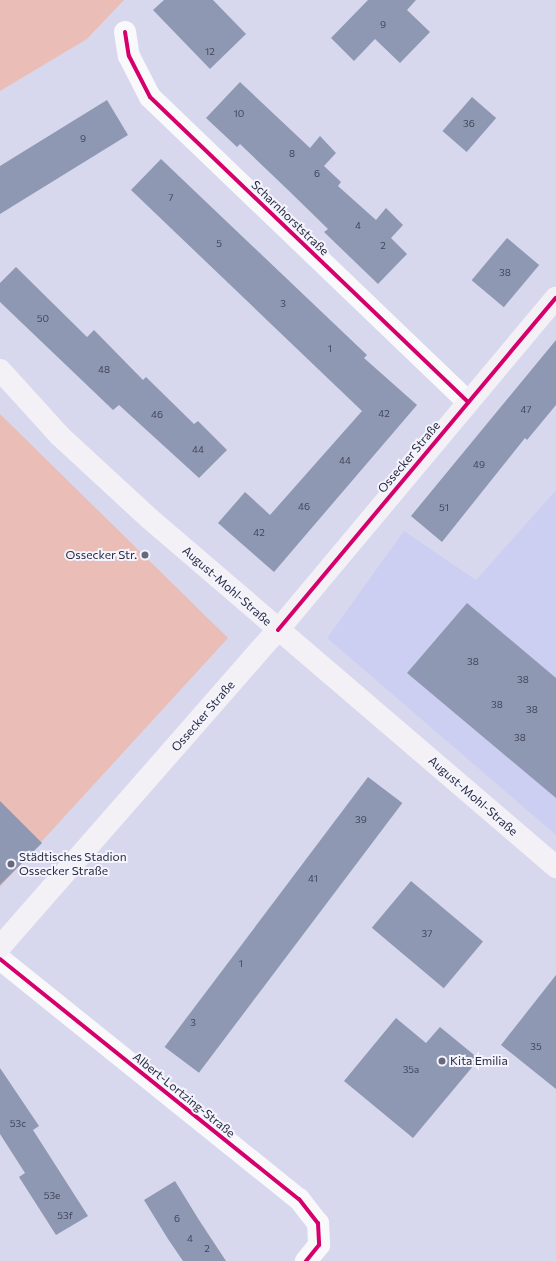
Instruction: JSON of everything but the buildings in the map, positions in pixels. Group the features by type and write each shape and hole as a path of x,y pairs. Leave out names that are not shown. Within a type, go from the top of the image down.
{"street":[{"name":"Scharnhorststraße","path":"125,32 129,56 150,97 468,402"},
{"name":"Ossecker Straße","path":"0,947 278,630 556,298"},
{"name":"August-Mohl-Straße","path":"0,370 85,460 278,630 556,867"},
{"name":"Albert-Lortzing-Straße","path":"0,959 299,1199 318,1223 319,1245 306,1261"}],"shaded area":[{"path":"0,0 124,0 87,39 0,91"},
{"name":"Städtisches Stadion Ossecker Straße","path":"0,414 228,638 0,887"},
{"path":"556,490 556,835 327,638 404,531 476,580"}],"cycle path":[{"path":"125,32 129,56 150,97 468,402"},
{"path":"278,630 556,298"},
{"path":"0,959 299,1199 318,1223 319,1245 306,1261"}],"place":[{"name":"Ossecker Str.","path":"145,555"},
{"name":"Städtisches Stadion Ossecker Straße","path":"11,864"},
{"name":"Kita Emilia","path":"442,1061"}]}
